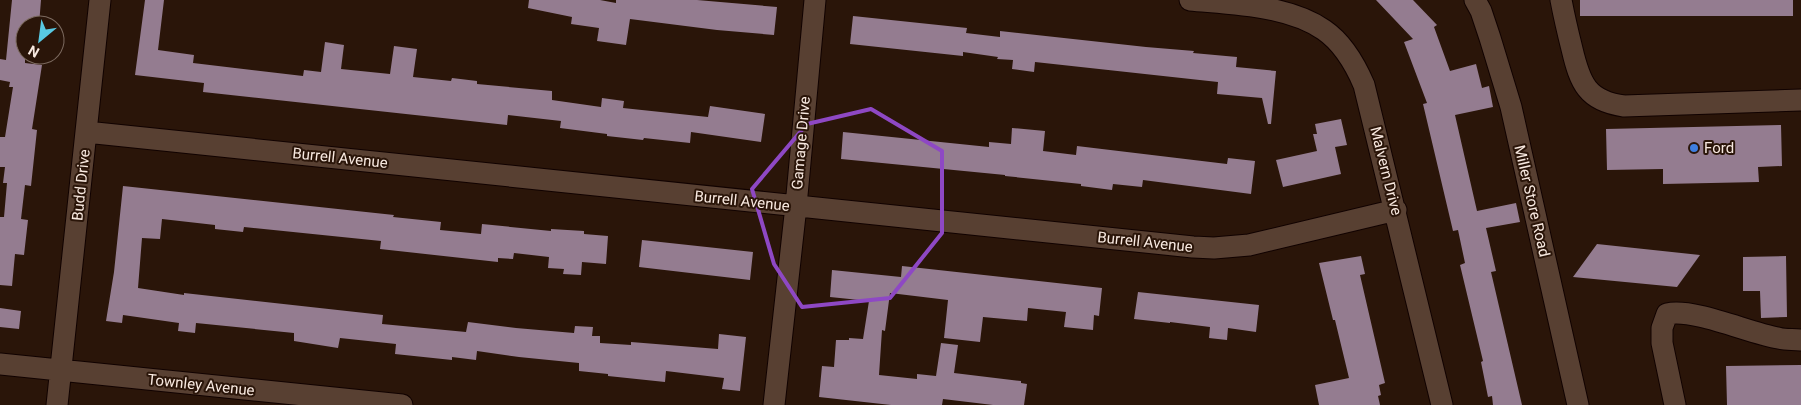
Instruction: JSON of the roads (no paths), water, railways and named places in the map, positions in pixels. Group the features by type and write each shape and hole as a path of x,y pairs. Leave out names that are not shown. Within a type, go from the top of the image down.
{"street":[{"name":"Budd Drive","path":"57,405 100,0"},
{"name":"Gamage Drive","path":"774,405 796,206 815,0"},
{"name":"Malvern Drive","path":"1190,0 1272,10 1309,21 1325,30 1343,47 1356,67 1364,84 1442,405"},
{"name":"Miller Store Road","path":"1475,0 1481,11 1511,107 1578,405"},
{"path":"1561,0 1578,72 1583,84 1594,95 1609,104 1624,106 1801,100"},
{"name":"Burrell Avenue","path":"86,132 1214,248 1249,245 1396,210"},
{"path":"1675,405 1662,343 1662,328 1667,314 1675,312 1693,315 1778,338 1801,340"},
{"name":"Townley Avenue","path":"0,364 402,405"}],"place":[{"name":"Ford","path":"1694,148"}]}
